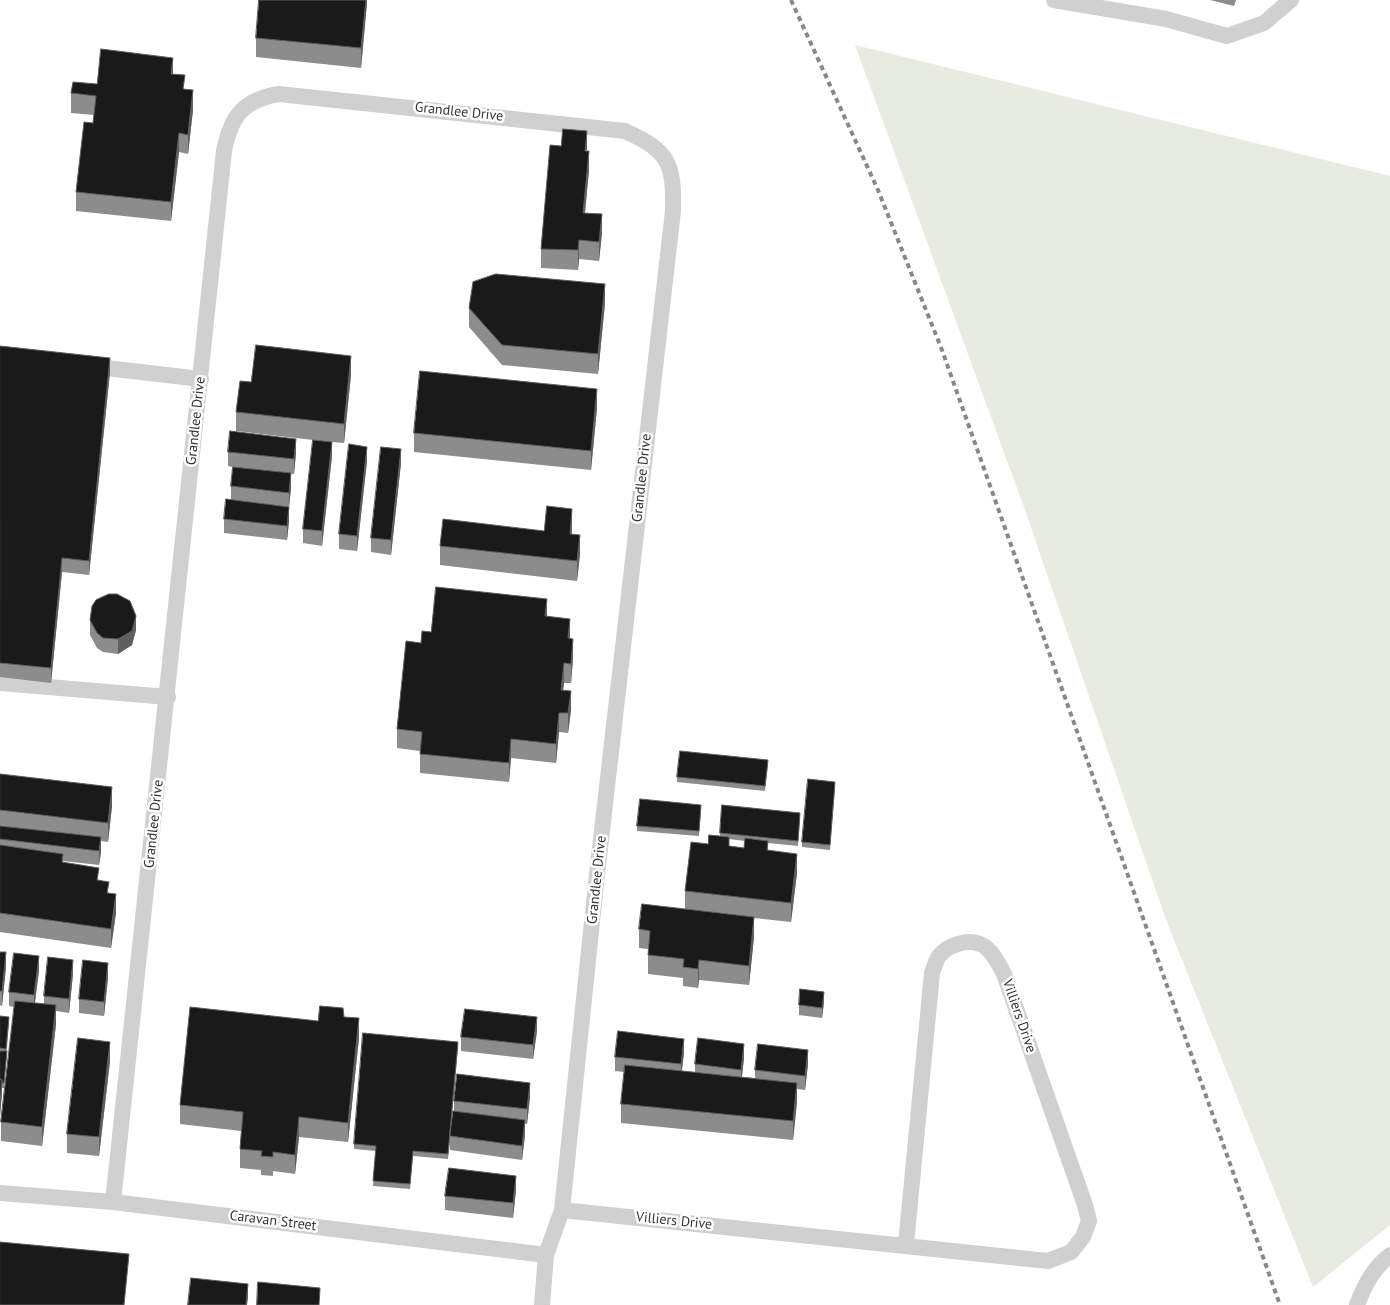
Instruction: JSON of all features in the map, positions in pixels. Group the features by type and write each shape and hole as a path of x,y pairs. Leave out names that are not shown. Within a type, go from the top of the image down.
{"street":[{"path":"1054,0 1166,19 1227,36 1264,23 1292,0"},
{"name":"Grandlee Drive","path":"113,1202 226,139 239,112 247,104 260,97 279,94 625,130 653,146 669,165 673,182 673,210 597,874 562,1210 546,1255 542,1305"},
{"path":"76,365 200,379"},
{"path":"0,683 168,698"},
{"name":"Villiers Drive","path":"562,1210 906,1244 1048,1261 1071,1252 1083,1237 1089,1221 1086,1205 1004,974 995,957 981,944 970,942 953,945 940,955 932,973 906,1244"},
{"name":"Caravan Street","path":"0,1193 113,1202 546,1255"},
{"path":"1357,1305 1363,1285 1379,1263 1390,1255"}],"shaded area":[{"path":"855,45 1390,176 1390,1225 1313,1287 1166,920 1025,510"}],"building":[{"path":"259,0 366,0 361,48 256,38"},
{"path":"101,49 173,58 171,74 185,75 183,89 193,90 188,135 179,133 171,202 76,192 84,122 93,123 96,96 71,93 73,82 97,84"},
{"path":"563,129 587,131 585,151 589,151 583,213 602,214 599,242 579,240 578,250 541,249 550,145 561,146"},
{"path":"496,274 605,284 598,354 502,345 469,308 473,282"},
{"path":"256,345 351,356 344,424 236,412 240,381 251,382"},
{"path":"0,346 110,358 89,561 62,558 51,668 0,663"},
{"path":"420,371 597,389 591,451 414,433"},
{"path":"230,431 296,439 294,459 228,452"},
{"path":"313,440 332,442 322,531 303,529"},
{"path":"349,444 367,447 357,536 339,534"},
{"path":"381,447 401,449 391,540 371,538"},
{"path":"233,467 291,473 289,493 231,486"},
{"path":"226,499 289,507 287,526 224,519"},
{"path":"547,506 572,509 570,534 580,535 577,561 440,546 443,519 544,531"},
{"path":"436,587 547,599 545,616 570,619 568,638 573,639 571,664 564,663 561,690 571,691 568,713 559,713 556,744 511,739 509,763 420,754 422,732 397,729 406,641 421,643 422,631 431,632"},
{"path":"109,594 117,594 130,601 136,616 132,631 118,639 103,638 97,633 90,620 92,606 96,600"},
{"path":"680,751 768,760 765,786 677,777"},
{"path":"0,774 112,787 108,823 0,810"},
{"path":"808,779 835,782 830,845 802,842"},
{"path":"640,799 701,805 699,831 637,826"},
{"path":"722,805 800,813 798,841 720,833"},
{"path":"0,826 101,837 99,851 0,839"},
{"path":"709,835 729,837 729,846 744,848 745,838 768,841 767,850 797,854 791,903 685,891 691,842 708,844"},
{"path":"0,845 63,854 62,862 99,868 97,880 109,882 107,893 116,894 111,929 0,913"},
{"path":"642,904 754,917 749,966 699,960 698,969 683,967 684,959 648,955 650,931 639,929"},
{"path":"0,952 6,952 2,991 0,991"},
{"path":"14,953 39,956 34,995 9,992"},
{"path":"48,957 73,960 69,999 44,996"},
{"path":"83,960 108,963 104,1002 79,999"},
{"path":"800,989 824,992 822,1008 799,1005"},
{"path":"15,1001 56,1005 42,1127 1,1122"},
{"path":"320,1006 343,1008 344,1017 359,1018 348,1123 299,1117 295,1155 273,1152 273,1157 261,1156 262,1151 240,1149 243,1112 180,1105 190,1007 318,1021"},
{"path":"465,1009 537,1017 533,1045 461,1037"},
{"path":"0,1016 9,1017 6,1049 0,1048"},
{"path":"618,1031 684,1039 681,1064 615,1057"},
{"path":"363,1033 458,1042 448,1154 413,1151 410,1184 373,1181 376,1146 354,1144"},
{"path":"78,1038 110,1042 99,1137 67,1134"},
{"path":"698,1038 744,1044 741,1070 695,1064"},
{"path":"758,1044 808,1050 805,1076 755,1070"},
{"path":"0,1051 7,1051 4,1083 0,1079"},
{"path":"625,1065 797,1083 793,1121 621,1104"},
{"path":"457,1074 530,1083 527,1109 454,1101"},
{"path":"0,1079 2,1080 0,1102"},
{"path":"453,1111 525,1120 522,1146 450,1136"},
{"path":"449,1168 516,1176 513,1203 445,1196"},
{"path":"0,1242 129,1254 124,1305 0,1305"},
{"path":"191,1278 248,1284 246,1305 188,1305"},
{"path":"258,1282 320,1288 319,1305 257,1305"}],"railway":[{"path":"791,0 878,190 942,350 1280,1305"}]}
